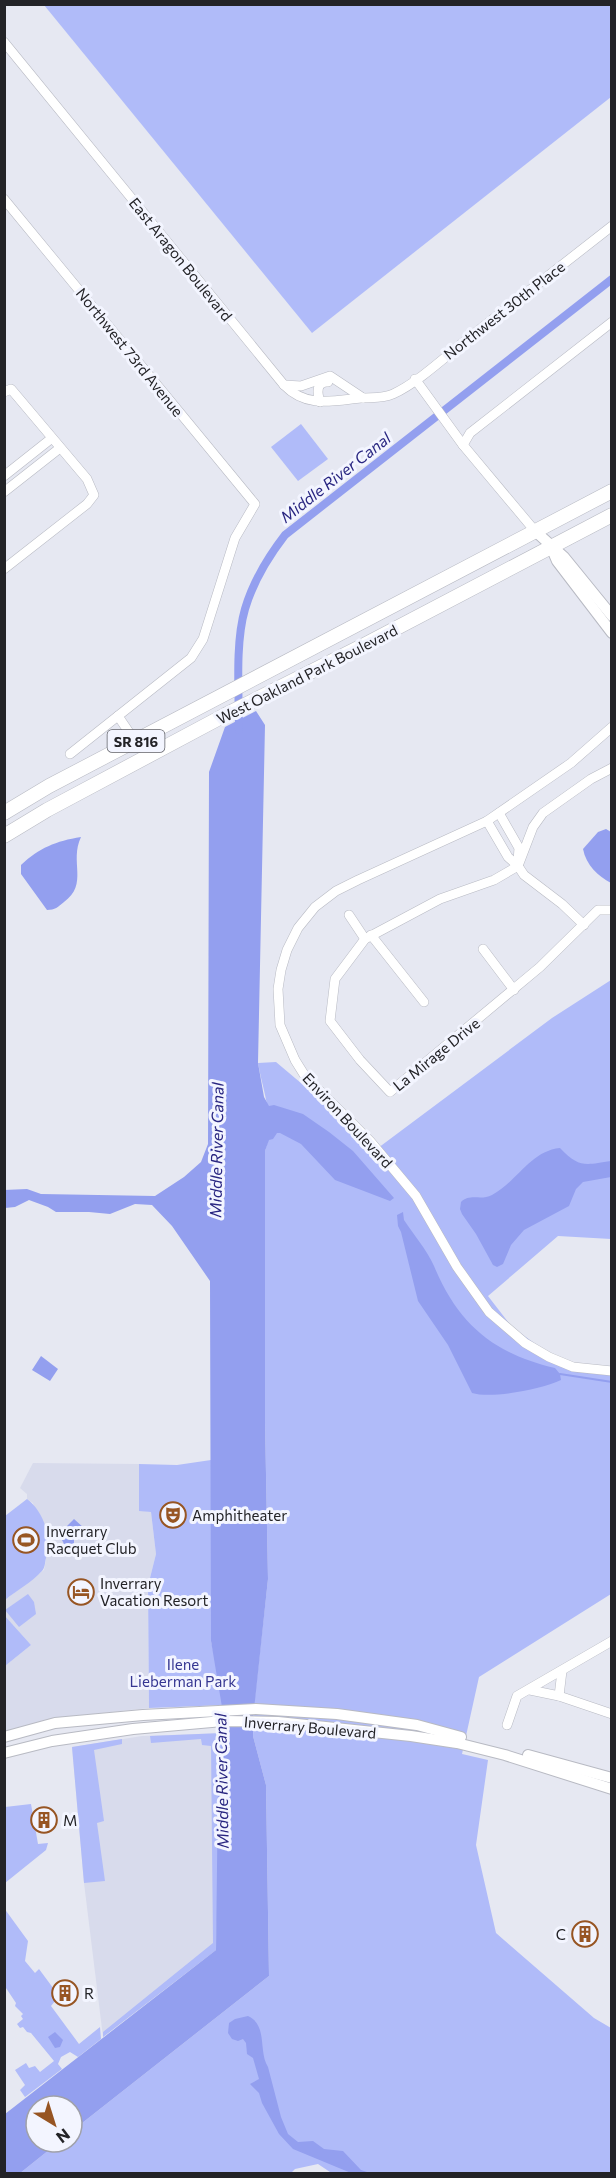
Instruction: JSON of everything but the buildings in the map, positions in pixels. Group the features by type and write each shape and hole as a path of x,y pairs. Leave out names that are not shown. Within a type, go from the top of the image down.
{"main road":[{"name":"West Oakland Park Boulevard","path":"4,813 44,789 612,492"},
{"name":"West Oakland Park Boulevard","path":"4,836 47,810 225,715 612,515"},
{"path":"366,644 365,634 381,613"}],"street":[{"name":"East Aragon Boulevard","path":"4,42 284,385 300,397 312,402 333,403 363,398 382,398 394,393"},
{"name":"Northwest 73rd Avenue","path":"4,199 255,504 235,538 199,647 191,658 118,716"},
{"name":"Northwest 30th Place","path":"394,393 415,380 612,226"},
{"path":"463,445 470,433 612,322"},
{"path":"284,385 301,386 330,376 363,398"},
{"path":"415,380 463,445 535,531 564,556 612,616"},
{"path":"320,402 316,393 319,385 324,382 342,384"},
{"path":"4,555 8,567 87,504 94,495 87,479 8,391"},
{"path":"4,476 52,438"},
{"path":"4,492 60,448"},
{"path":"551,546 557,561 612,633"},
{"path":"70,754 118,716 135,741"},
{"name":"Environ Boulevard","path":"612,727 571,763 488,821 358,880 336,891 315,907 298,928 284,960 278,989 280,1025 290,1052 305,1076 370,1142 416,1196 457,1267 489,1312 525,1343 549,1357 573,1367 612,1371"},
{"path":"518,866 533,827 543,813 591,779 612,768"},
{"path":"499,813 519,848 518,866"},
{"path":"488,821 508,857 524,875 562,904 584,925"},
{"name":"La Mirage Drive","path":"518,866 494,880 440,899 368,937 335,979 330,1021 360,1060 390,1092 540,968 598,910 612,910"},
{"path":"349,915 423,1002"},
{"path":"483,949 514,990"},
{"path":"507,1725 517,1696 612,1641"},
{"path":"559,1696 562,1671"},
{"path":"530,1690 559,1696 612,1714"},
{"name":"Inverrary Boulevard","path":"4,1737 55,1723 222,1715 337,1714 417,1725 612,1778"},
{"name":"Inverrary Boulevard","path":"4,1753 52,1741 222,1715"},
{"name":"Inverrary Boulevard","path":"256,1715 450,1742 504,1755 612,1789"}],"shaded area":[{"name":"Inverrary Vacation Resort","path":"33,1463 139,1464 139,1510 151,1512 156,1554 148,1586 149,1708 55,1718 5,1732 5,1666 31,1645 5,1616 5,1600 44,1570 46,1560 33,1503 27,1499 27,1494 20,1488"},
{"path":"223,1733 218,1785 216,1950 103,2037 84,1883 72,1747 142,1736"}],"green space":[{"path":"44,5 611,5 611,97 312,333"},
{"path":"301,424 328,459 298,481 271,447"},
{"path":"611,980 611,1239 558,1236 488,1296 512,1327 570,1369 611,1369 611,1594 479,1677 462,1754 488,1760 476,1845 496,1933 594,2018 611,2028 611,2173 333,2174 318,2164 295,2169 290,2174 19,2174 44,2154 84,2154 84,2122 269,1976 266,1785 253,1736 254,1705 268,1579 265,1422 265,1151 269,1118 258,1063 276,1062 378,1148 552,1018"},
{"name":"Ilene Lieberman Park","path":"211,1460 211,1641 225,1705 149,1708 148,1586 156,1554 151,1512 139,1511 139,1464 177,1465"},
{"name":"Inverrary Racquet Club","path":"27,1499 38,1511 45,1526 48,1550 45,1565 43,1570 29,1583 5,1600 5,1516"},
{"path":"28,1594 34,1602 36,1614 19,1627 5,1610"},
{"path":"5,1616 31,1645 5,1666"},
{"path":"223,1733 216,1950 103,2037 103,2032 213,1943 211,1746 202,1745 201,1739 151,1743 150,1736"},
{"path":"122,1739 122,1744 94,1750 104,1821 97,1823 105,1881 84,1883 72,1747"},
{"path":"31,1804 38,1844 48,1843 46,1850 5,1883 5,1807"},
{"path":"4,1908 28,1941 25,1961 35,1973 39,1969 59,1996 51,2006 79,2044 100,2027 101,2039 78,2057 70,2052 61,2057 58,2064 62,2069 24,2096 20,2090 25,2085 15,2070 26,2063 29,2068 35,2066 40,2072 54,2061 31,2033 17,2024 23,2019 21,2016 23,2014 15,2006 16,2003 4,1985"}],"water":[{"path":"256,711 265,725 258,1063 264,1097 269,1106 274,1105 303,1114 329,1132 353,1151 394,1198 390,1201 335,1180 301,1144 280,1133 269,1140 265,1151 265,1422 268,1579 253,1736 266,1785 269,1976 84,2122 84,2094 31,2094 216,1950 218,1785 224,1719 211,1641 210,1281 172,1226 152,1205 135,1204 110,1214 56,1212 29,1200 15,1207 5,1208 4,1190 27,1189 41,1194 155,1196 184,1177 201,1162 208,1144 209,772 225,727"},
{"path":"606,829 611,832 611,883 593,869 583,849 598,832"},
{"path":"81,837 77,855 76,888 60,905 47,910 21,874 21,865 48,846"},
{"path":"560,1148 572,1159 583,1164 611,1161 611,1177 583,1182 576,1189 569,1206 524,1230 511,1245 503,1264 497,1267 493,1265 462,1214 461,1202 468,1198 492,1195 540,1155"},
{"path":"403,1212 404,1220 428,1254 454,1304 467,1320 496,1345 533,1362 555,1368 561,1380 517,1392 492,1395 472,1393 448,1345 418,1301 398,1226 397,1215"},
{"path":"41,1356 58,1369 50,1381 32,1370"},
{"path":"74,1519 84,1528 74,1537 74,1545 65,1546 61,1538 66,1527"},
{"path":"248,2016 258,2026 263,2054 288,2134 298,2142 313,2141 324,2149 343,2151 361,2170 370,2173 351,2173 293,2149 279,2134 259,2093 250,2084 259,2079 253,2058 247,2054 246,2043 243,2039 238,2041 232,2039 228,2033 229,2023"},
{"path":"55,2032 63,2040 60,2047 55,2048 48,2037"},
{"path":"24,2099 24,2154 44,2154 19,2174 5,2173 5,2114"}],"waterway":[{"name":"Middle River Canal","path":"239,730 239,652 245,609 262,570 285,535 612,279"},
{"path":"560,1374 612,1382"}],"place":[{"name":"Amphitheater","path":"173,1515"},
{"name":"Inverrary Racquet Club","path":"26,1540"},
{"name":"Inverrary Vacation Resort","path":"81,1592"},
{"name":"M","path":"44,1820"},
{"name":"C","path":"585,1934"},
{"name":"R","path":"65,1993"}]}
